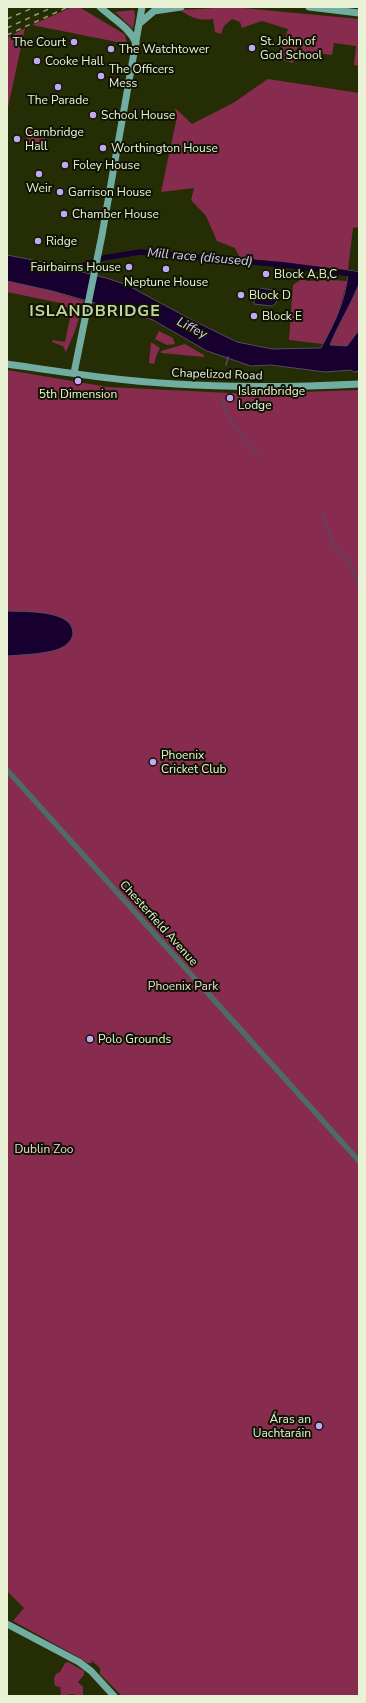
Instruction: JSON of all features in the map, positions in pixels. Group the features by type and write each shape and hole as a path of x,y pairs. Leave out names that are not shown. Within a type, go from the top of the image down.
{"main road":[{"path":"100,7 132,34 136,43"},
{"path":"74,373 88,309 142,7"},
{"path":"140,23 154,11 181,7"},
{"path":"310,7 359,13"},
{"name":"Chapelizod Road","path":"7,364 116,379 208,386 240,387 359,384"},
{"path":"7,1624 79,1662 91,1671 114,1696"}],"street":[{"name":"Chesterfield Avenue","path":"7,770 359,1161"}],"green space":[{"path":"72,7 79,7 121,32 125,35 127,44 32,25"},
{"path":"233,7 359,19 359,66 354,65 356,46 334,43 332,55 311,52 311,54 301,52 302,41 295,52 293,63 279,59 288,29 262,21 242,28 240,22 232,19 224,26 221,34 215,32 213,19 204,20 196,18 180,10"},
{"path":"134,10 135,16 133,29 115,12"},
{"path":"25,28 7,112 7,38"},
{"path":"268,79 359,93 359,227 353,228 348,270 240,258 235,248 217,241 206,216 191,200 194,188 161,192 177,117 175,108 192,124 233,103"},
{"path":"28,130 46,134 43,148 25,145"},
{"path":"137,144 154,147 153,154 136,151"},
{"path":"303,278 307,281 347,281 337,318 323,344 289,340 293,285"},
{"path":"7,281 52,291 84,301 75,331 66,352 63,346 52,342 53,340 65,342 72,308 64,307 65,304 7,292"},
{"path":"358,286 359,330 347,346 330,345 351,301"},
{"path":"159,331 173,338 175,344 167,345 155,339"},
{"path":"151,342 160,348 154,364 149,363"},
{"path":"185,344 204,355 204,357 161,353 161,351"},
{"name":"Phoenix Park","path":"7,370 108,387 250,394 359,390 359,1696 122,1696 100,1674 100,1668 91,1660 92,1663 87,1663 13,1621 24,1608 7,1591"},
{"path":"68,1662 84,1671 84,1675 78,1682 83,1687 83,1694 81,1696 72,1694 60,1696 60,1687 55,1686 54,1678 56,1674 60,1672 65,1663"}],"water":[{"name":"Liffey","path":"7,255 43,262 106,278 127,285 237,342 272,349 321,348 335,320 342,301 348,270 359,272 359,287 358,286 330,345 347,346 359,330 359,371 354,372 351,370 325,372 271,365 251,366 207,351 153,320 52,291 7,281"},
{"path":"261,288 272,290 277,294 276,303 272,306 254,304 255,293"},
{"path":"7,611 36,612 57,616 66,620 71,626 73,634 71,640 56,650 7,656"}],"waterway":[{"name":"Mill race (disused)","path":"73,277 79,267 103,258 140,252 285,265 359,275"},
{"path":"226,365 228,357"},
{"path":"223,399 227,415 258,454"},
{"path":"322,514 334,544 347,560 359,584"}],"railway":[{"path":"7,19 35,7"},
{"path":"7,28 53,7"},
{"path":"7,35 68,7"}],"place":[{"name":"The Court","path":"74,42"},
{"name":"St. John of God School","path":"252,48"},
{"name":"The Watchtower","path":"111,49"},
{"name":"Cooke Hall","path":"37,61"},
{"name":"The Officers Mess","path":"101,76"},
{"name":"The Parade","path":"58,87"},
{"name":"School House","path":"93,115"},
{"name":"Cambridge Hall","path":"17,139"},
{"name":"Worthington House","path":"103,148"},
{"name":"Foley House","path":"65,165"},
{"name":"Weir","path":"39,174"},
{"name":"Garrison House","path":"60,192"},
{"name":"Chamber House","path":"64,214"},
{"name":"Ridge","path":"38,241"},
{"name":"Fairbairns House","path":"129,267"},
{"name":"Neptune House","path":"166,269"},
{"name":"Block A,B,C","path":"266,274"},
{"name":"Block D","path":"241,295"},
{"name":"Block E","path":"254,316"},
{"name":"5th Dimension","path":"78,381"},
{"name":"Islandbridge Lodge","path":"230,398"},
{"name":"Phoenix Cricket Club","path":"153,762"},
{"name":"Polo Grounds","path":"90,1039"},
{"name":"Áras an Uachtaráin","path":"319,1426"}],"district":[{"name":"ISLANDBRIDGE","path":"95,311"}],"park label":[{"name":"Dublin Zoo","path":"44,1149"}]}
